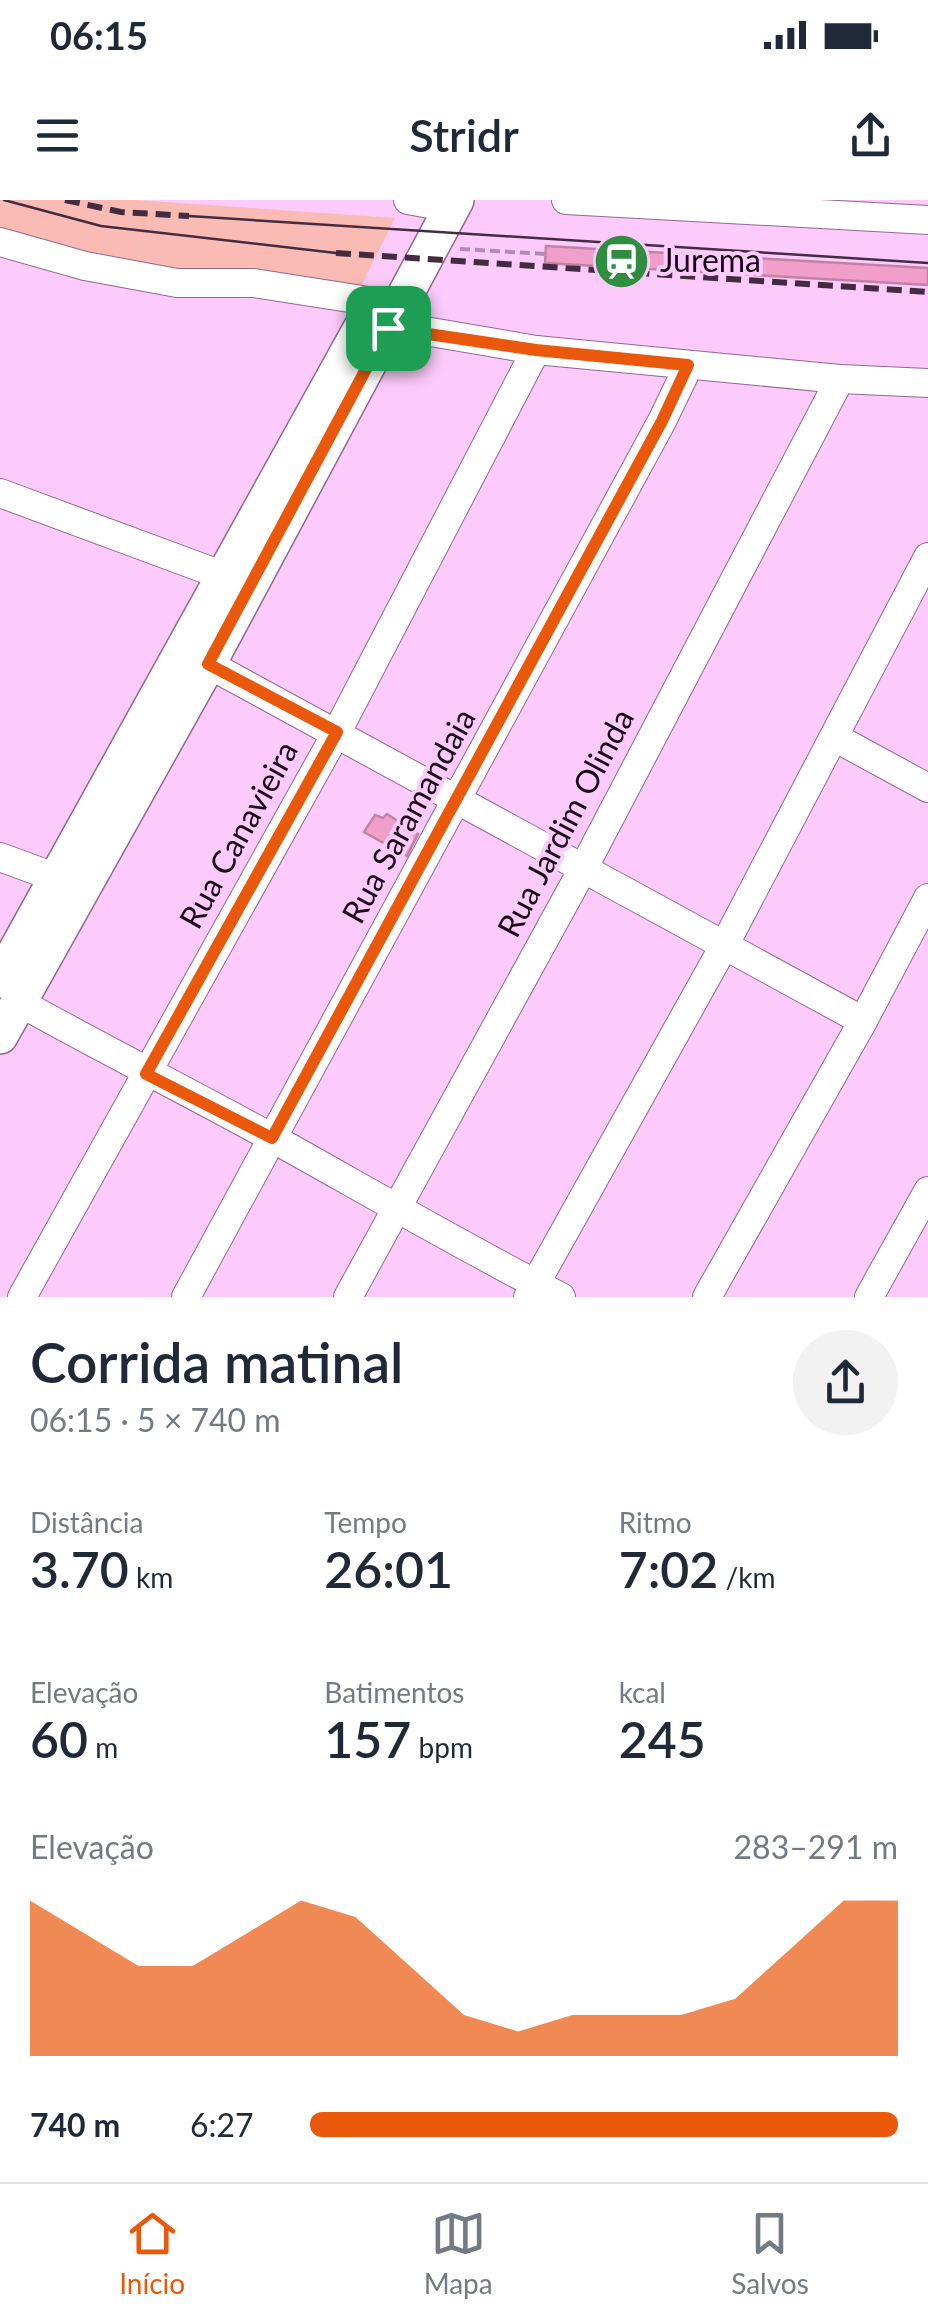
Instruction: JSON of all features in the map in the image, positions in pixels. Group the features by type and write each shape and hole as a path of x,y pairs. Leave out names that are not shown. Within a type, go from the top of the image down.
{"main road":[{"path":"9,991 208,664 434,202"},
{"path":"0,1036 9,991 56,878 224,576 376,316"}],"street":[{"path":"566,200 928,220"},
{"path":"0,242 85,266 178,282 254,283 376,316 536,350 840,379 928,383"},
{"name":"Rua Canavieira","path":"22,1297 337,732 536,350"},
{"name":"Rua Saramandaia","path":"186,1297 662,421 688,365"},
{"name":"Rua Jardim Olinda","path":"348,1297 584,867 840,379"},
{"path":"0,493 224,576"},
{"path":"9,991 146,1074 272,1138 542,1293 928,557"},
{"path":"208,664 863,1020"},
{"path":"836,738 928,788"},
{"path":"0,857 56,878"},
{"path":"708,1297 928,898"},
{"path":"869,1297 919,1225 928,1191"}],"path":[{"path":"477,250 546,254"}],"shaded area":[{"path":"0,200 136,200 395,218 361,286 114,261 0,230"}],"building":[{"name":"Jurema","path":"546,246 928,268 928,285 545,263"},
{"path":"387,814 418,834 407,856 364,832 375,815 383,818"}],"tram line":[{"path":"4,200 101,226 336,253"},
{"path":"189,216 928,263"}],"railway":[{"path":"65,200 121,212 189,216"},
{"path":"336,253 928,292"}],"place":[{"name":"Jurema","path":"621,261"}],"route":[{"path":"388,328 536,350 688,365 662,421 272,1138 146,1074 337,732 208,664 388,328"}]}
